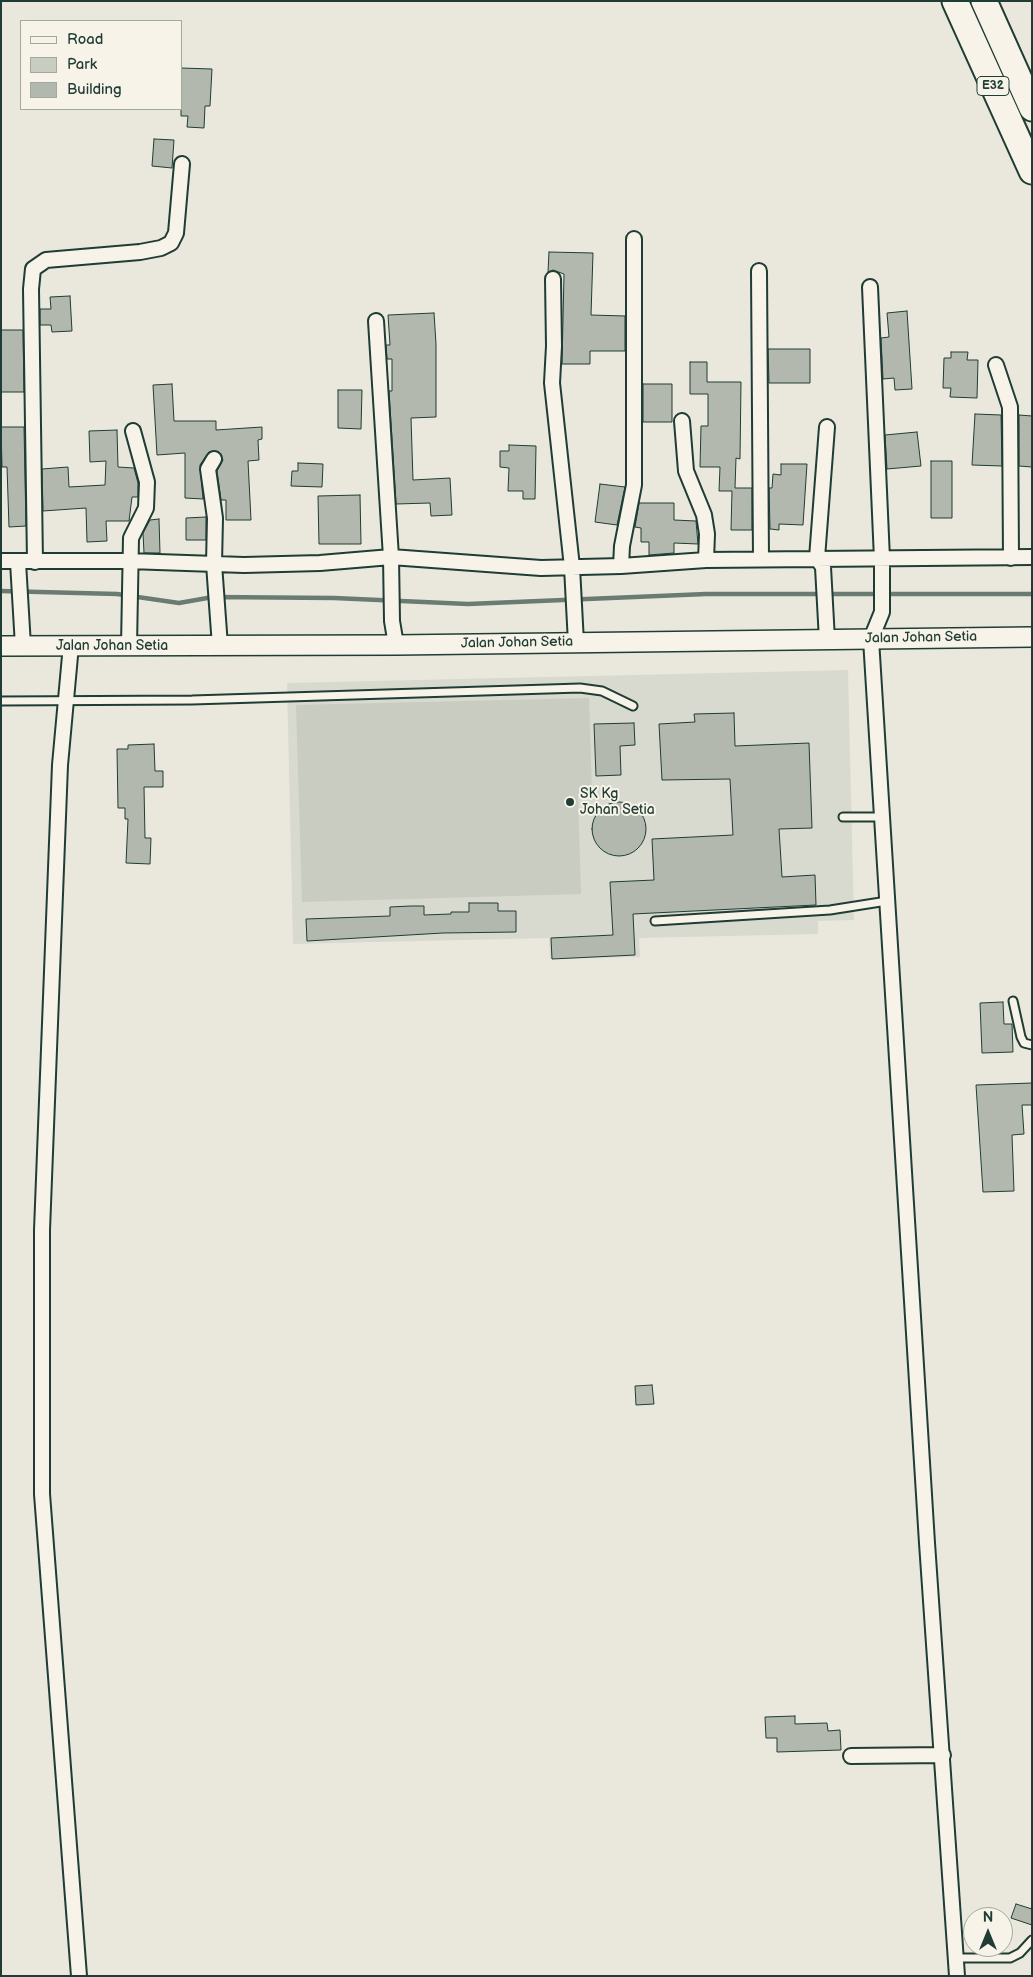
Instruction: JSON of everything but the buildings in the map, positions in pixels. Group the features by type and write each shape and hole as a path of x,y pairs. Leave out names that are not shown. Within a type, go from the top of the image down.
{"highway":[{"name":"E32","path":"955,1 1032,171"},
{"name":"E32","path":"984,1 1032,108"}],"main road":[{"name":"Jalan Johan Setia","path":"1,646 396,645 1032,637"}],"street":[{"path":"35,562 31,289 33,269 46,260 140,252 161,248 171,243 176,233 182,164"},
{"path":"621,566 622,546 634,484 634,239"},
{"path":"759,271 761,559"},
{"path":"553,279 552,383 572,572 576,643"},
{"path":"870,287 882,564 882,612 871,639 927,1543 958,1976"},
{"path":"376,321 391,562 392,621 396,645"},
{"path":"996,365 1010,408 1011,558"},
{"path":"682,421 686,471 704,515 707,534 706,560"},
{"path":"827,427 820,562 826,607 827,640"},
{"path":"130,646 131,538 146,508 147,482 133,431"},
{"path":"214,459 208,469 216,518 214,567 220,646"},
{"path":"1,562 18,567 35,562 214,567 391,562 572,572 621,566 706,560 761,559 882,564 1032,557"},
{"path":"18,567 23,646"},
{"path":"71,645 60,765 42,1230 42,1494 79,1976"},
{"path":"851,1756 943,1755"}],"lane":[{"path":"1,702 192,700 580,688 602,691 633,706"},
{"path":"843,818 882,817"},
{"path":"655,921 830,910 887,901"},
{"path":"1013,1001 1021,1037 1024,1043 1032,1045"},
{"path":"957,1958 1010,1958 1020,1953 1032,1940"}],"shaded area":[{"name":"SK Kg Johan Setia","path":"848,670 854,920 818,921 818,934 639,938 640,957 550,959 549,938 293,944 287,683"}],"green space":[{"path":"589,698 592,794 578,794 581,894 302,902 296,705"}],"waterway":[{"path":"1,591 117,594 179,603 213,597 334,598 468,604 706,594 1032,594"}],"place":[{"name":"SK Kg Johan Setia","path":"570,802"}]}
